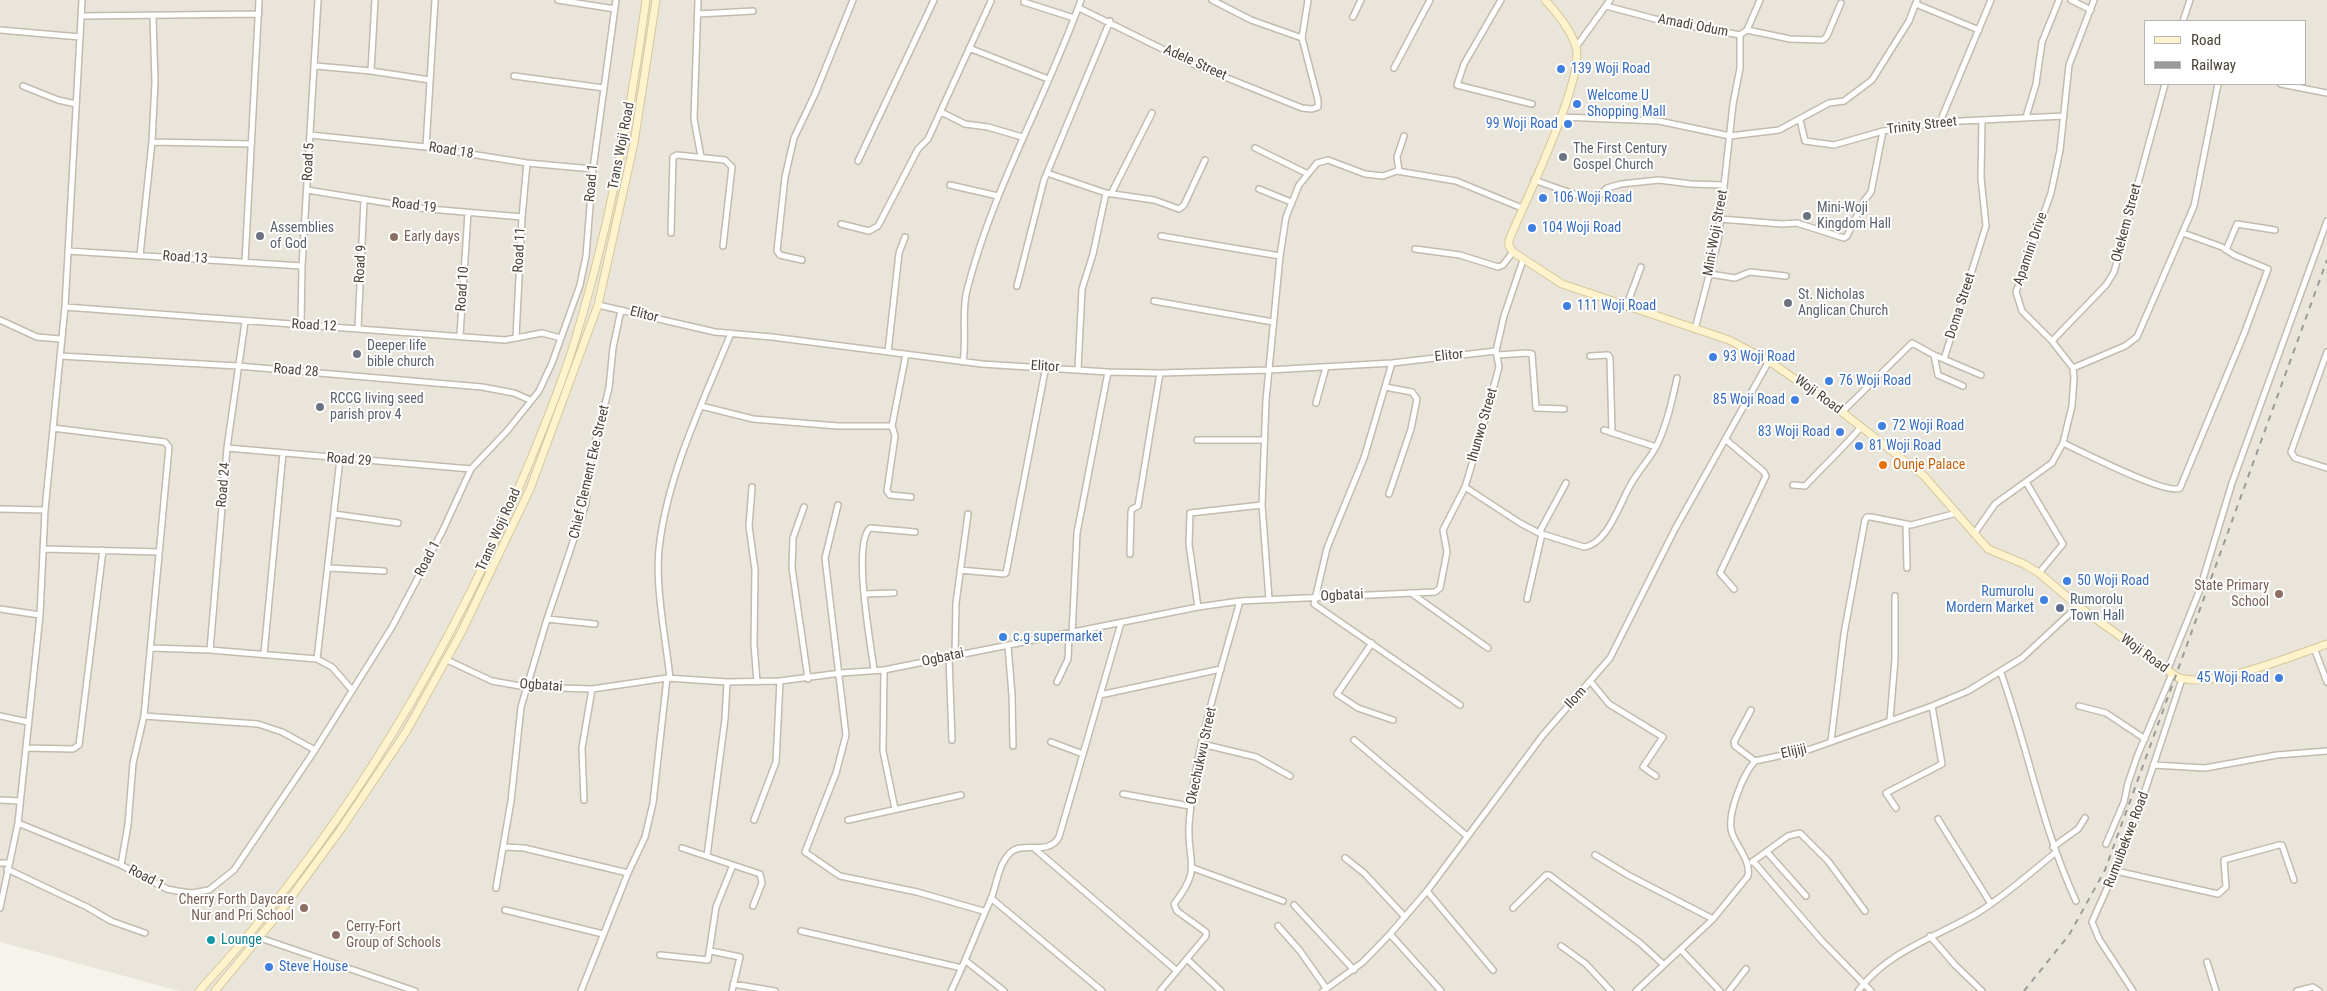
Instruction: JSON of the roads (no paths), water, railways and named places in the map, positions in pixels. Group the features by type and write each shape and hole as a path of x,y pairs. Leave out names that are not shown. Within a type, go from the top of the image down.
{"main road":[{"name":"Trans Woji Road","path":"198,991 236,951 330,827 366,775 436,660 491,551 532,458 572,350 597,264 623,147 646,0"},
{"name":"Trans Woji Road","path":"215,991 260,938 339,832 406,732 447,660 504,548 530,489 598,305 634,143 656,0"},
{"path":"1514,252 1509,246 1509,240 1562,116 1574,74 1576,47 1565,25 1545,0"},
{"name":"Woji Road","path":"1514,252 1523,260 1562,284 1729,340 1769,361 1842,412 1924,476 1988,549 2039,573 2078,606 2170,673 2182,679 2198,680 2225,677 2327,644"},
{"path":"366,775 374,781"},
{"path":"330,827 339,832"}],"street":[{"path":"0,908 0,900 18,824 40,615 45,510 68,251 82,0"},
{"path":"244,262 259,0"},
{"name":"Road 5","path":"301,325 302,266 316,66 318,0"},
{"path":"371,71 375,0"},
{"path":"426,147 435,0"},
{"path":"558,0 616,9"},
{"name":"Road 1","path":"18,824 121,865 167,889 192,893 209,890 234,870 315,750 392,627 442,532 471,469 507,431 539,391 562,338 580,285 584,263 593,169 616,0"},
{"path":"698,0 694,119 701,157"},
{"path":"802,260 780,255 777,251 785,177 794,138 815,94 853,0"},
{"path":"858,161 934,0"},
{"path":"962,362 966,292 998,196 1081,0"},
{"path":"1212,0 1251,20 1302,38 1308,0"},
{"path":"1353,17 1361,0"},
{"path":"1394,68 1430,0"},
{"path":"1501,0 1464,64 1457,85 1532,104"},
{"path":"1576,47 1610,0"},
{"path":"1740,35 1747,30 1760,0"},
{"path":"1940,122 1991,0"},
{"path":"2026,117 2036,84 2042,42 2058,0"},
{"path":"2071,0 2091,10"},
{"name":"Apamini Drive","path":"2072,368 2052,341 2022,311 2016,292 2051,193 2064,116 2069,65 2094,0"},
{"path":"2183,20 2190,0"},
{"path":"841,224 874,231 886,213 918,149 928,139 991,2"},
{"path":"1024,2 1074,18"},
{"path":"1562,116 1660,121 1730,136 1774,131 1800,120 1829,103 1844,101 1872,80 1908,22 1916,2 1979,30"},
{"path":"1747,30 1790,39 1823,40 1827,36 1841,3"},
{"name":"Amadi Odum","path":"1606,6 1655,19 1740,35 1741,61 1730,136"},
{"name":"Adele Street","path":"1078,8 1110,21 1195,65 1302,108 1315,109 1318,100 1302,38"},
{"path":"698,14 754,11"},
{"path":"80,16 153,17 259,14"},
{"path":"140,255 152,142 154,82 153,17"},
{"path":"1017,286 1047,173 1110,21"},
{"path":"0,30 80,37"},
{"path":"969,48 1048,79"},
{"path":"316,66 371,71 430,80"},
{"path":"514,76 604,88"},
{"name":"Okekem Street","path":"2052,341 2106,285 2114,272 2165,85"},
{"path":"1974,534 1995,504 2052,462 2063,443 2072,406 2074,378 2072,368 2125,346 2137,337 2183,233 2195,201 2218,85"},
{"path":"2286,85 2327,93"},
{"path":"23,86 58,100 76,104"},
{"path":"941,112 965,124 988,127 1022,137"},
{"path":"1078,369 1082,289 1108,193 1152,113"},
{"name":"Trinity Street","path":"1800,120 1805,141 1825,144 1847,142 1883,130 1940,122 2064,116"},
{"name":"Doma Street","path":"1944,359 1986,226 1980,178 1982,120"},
{"path":"1720,219 1775,224 1798,223 1844,238 1847,236 1864,201 1871,192 1883,130"},
{"name":"Road 18","path":"310,135 426,147 527,163 593,169"},
{"path":"1399,171 1397,157 1404,136"},
{"name":"Mini-Woji Street","path":"1695,328 1716,253 1730,136"},
{"path":"152,142 251,144"},
{"path":"1255,148 1308,174"},
{"path":"671,233 671,162 677,155 725,160 732,164 723,246"},
{"path":"1047,173 1108,193 1154,200 1179,209 1184,205 1204,160"},
{"path":"1269,599 1262,506 1264,440 1273,322 1280,256 1291,202 1308,174 1323,160 1377,176 1399,171 1456,181 1522,208"},
{"name":"Road 11","path":"516,337 522,217 527,163"},
{"path":"1534,180 1594,201 1607,188 1621,184 1659,180 1676,183 1724,185"},
{"path":"950,185 998,196"},
{"path":"1259,188 1291,202"},
{"name":"Road 19","path":"307,190 364,200 468,213 522,217"},
{"name":"Road 9","path":"358,328 364,200"},
{"name":"Road 10","path":"460,335 468,213"},
{"path":"2106,844 2124,802 2128,783 2199,592 2232,483 2327,221"},
{"path":"2226,250 2237,224 2275,230"},
{"path":"2063,443 2138,478 2171,490 2180,488 2268,269 2265,266 2183,233"},
{"path":"1161,236 1280,256"},
{"path":"888,352 899,253 905,238"},
{"path":"1415,249 1460,255 1498,267 1503,265 1514,252"},
{"name":"Road 13","path":"68,251 302,266"},
{"name":"Ihunwo Street","path":"1440,588 1447,552 1443,530 1465,487 1497,374 1497,353 1504,316 1523,260"},
{"path":"1626,307 1641,267"},
{"path":"1710,274 1735,278 1750,272 1786,276"},
{"path":"1154,302 1273,322"},
{"name":"Elitor","path":"598,305 701,330 962,362 1046,366 1108,372 1160,373 1269,370 1392,363 1497,353 1528,353 1532,354 1536,408 1564,409"},
{"name":"Road 12","path":"64,307 245,322 460,335 505,340 542,333 562,338"},
{"name":"Chief Clement Eke Street","path":"496,888 504,847 521,708 547,619 586,503 589,467 609,388 613,348 621,310"},
{"path":"0,320 37,337 60,339"},
{"name":"Road 24","path":"210,650 227,448 245,322"},
{"path":"581,991 628,873 646,837 654,803 669,678 658,568 659,549 676,476 701,406 731,333"},
{"path":"1842,412 1909,344 1914,343 1934,355 1981,376"},
{"path":"2327,352 2291,452 2295,458 2327,468"},
{"path":"906,354 892,426 895,436 887,492 890,495 911,497"},
{"path":"1590,356 1608,355 1610,358 1612,433"},
{"path":"1934,355 1938,375 1963,386"},
{"name":"Road 28","path":"60,356 238,366 482,387 514,393 530,400"},
{"name":"Ilom","path":"1327,988 1354,970 1405,917 1427,891 1543,735 1610,658 1675,530 1769,361"},
{"path":"1392,363 1364,458 1327,548 1314,597 1316,606 1460,705"},
{"path":"960,570 1006,573 1046,366"},
{"path":"1316,403 1326,367"},
{"path":"1057,682 1068,659 1077,533 1108,372"},
{"path":"1130,554 1131,512 1132,509 1138,506 1160,373"},
{"path":"1465,487 1520,523 1541,533 1584,547 1590,546 1609,527 1631,484 1656,447 1671,406 1677,378"},
{"path":"1385,387 1412,392 1418,399 1411,429 1389,494"},
{"path":"701,406 753,419 838,426 892,426"},
{"path":"1793,485 1805,486 1825,464 1844,449 1861,427"},
{"path":"53,428 168,444 144,716 133,763 128,825 121,865"},
{"path":"1604,430 1656,447"},
{"path":"1725,439 1766,474 1720,573 1734,589"},
{"path":"1197,440 1264,440"},
{"name":"Road 29","path":"227,448 471,469"},
{"path":"264,654 283,453"},
{"path":"317,659 329,568 340,459"},
{"path":"2026,482 2063,544 2039,573"},
{"path":"1527,599 1541,533 1566,483"},
{"path":"752,487 749,526 755,570 754,644 757,682"},
{"path":"838,505 825,558 846,735 836,773 806,850 807,854 840,876 917,892 983,911"},
{"path":"1198,608 1189,544 1190,513 1262,506"},
{"path":"804,507 793,538 792,568 808,679"},
{"path":"0,509 45,510"},
{"path":"1831,741 1844,634 1865,520 1867,517 1871,517 1906,525 1922,524 1957,513"},
{"path":"334,514 398,523"},
{"path":"955,655 955,618 968,514"},
{"path":"1906,525 1908,568"},
{"path":"874,670 861,565 867,530 915,532"},
{"path":"44,549 159,552"},
{"path":"26,748 73,749 79,745 103,550"},
{"path":"329,568 384,571"},
{"name":"Ogbatai","path":"447,660 492,680 526,687 592,689 669,678 727,682 808,679 840,673 884,670 1240,601 1435,592 1440,588"},
{"path":"1410,592 1488,648"},
{"path":"864,594 894,593"},
{"path":"1890,720 1895,659 1895,596"},
{"name":"Okechukwu Street","path":"1193,868 1188,836 1190,806 1202,744 1240,601"},
{"name":"Elijiji","path":"1755,761 1797,753 1932,706 2001,673 2036,647 2078,606"},
{"path":"0,609 40,615"},
{"path":"547,619 595,624"},
{"path":"950,991 966,960 983,911 991,898 1009,854 1017,848 1035,849 1052,844 1059,837 1121,623"},
{"path":"1372,643 1337,694 1358,708 1392,720"},
{"path":"1008,646 1012,695 1013,746"},
{"path":"151,648 210,650 317,659 332,667 352,690"},
{"path":"2314,648 2327,682"},
{"path":"949,658 952,740"},
{"path":"1100,694 1221,669"},
{"path":"884,670 883,751 896,809"},
{"path":"2001,673 2019,722 2053,847 2076,900"},
{"name":"Rumuibekwe Road","path":"2133,991 2092,925 2140,811 2182,679"},
{"path":"754,820 776,762 780,681"},
{"path":"707,856 725,719 727,682"},
{"path":"1591,682 1609,704 1663,737 1643,767 1656,776"},
{"path":"584,800 582,748 592,689"},
{"path":"1896,808 1886,793 1942,764 1932,706"},
{"path":"2079,706 2106,713 2145,739"},
{"path":"1636,991 1643,989 1664,965 1713,919 1745,880 1749,872 1748,865 1732,833 1731,824 1743,780 1755,761 1735,746 1734,742 1751,710"},
{"path":"0,716 28,722"},
{"path":"144,716 258,724 282,732 315,750"},
{"path":"1354,740 1467,836"},
{"path":"1050,742 1083,754"},
{"path":"1202,744 1256,756 1290,776"},
{"path":"2154,765 2205,768 2277,755 2327,751"},
{"path":"1123,794 1190,806"},
{"path":"848,820 961,795"},
{"path":"0,800 20,801"},
{"path":"2053,847 2078,829 2085,818"},
{"path":"1938,819 1991,904"},
{"path":"1748,865 1788,836 1800,833 1828,862 1865,911"},
{"path":"2116,871 2218,894 2226,887 2224,860 2282,845 2294,880"},
{"path":"504,847 515,847 552,854 628,873"},
{"path":"682,848 758,872 763,878 753,906"},
{"path":"1035,849 1177,971"},
{"path":"1767,852 1806,896"},
{"path":"1858,991 1886,963 1930,936 1991,904 2056,854"},
{"path":"1595,855 1713,919"},
{"path":"1346,858 1364,873 1405,917"},
{"path":"1753,861 1781,895 1871,991"},
{"path":"0,863 88,907 111,921 145,933"},
{"path":"660,955 708,960 711,951 716,908 733,864"},
{"path":"1160,991 1188,960 1206,934 1174,908 1174,904 1191,876 1193,868 1284,901"},
{"path":"1513,908 1549,874 1640,943 1664,965"},
{"path":"1427,891 1493,970"},
{"path":"991,898 1102,991"},
{"path":"1294,904 1354,970"},
{"path":"506,910 603,934"},
{"path":"1278,926 1300,951 1327,988 1335,991"},
{"path":"801,931 962,968"},
{"path":"1390,934 1441,991"},
{"path":"1930,936 1950,960 1982,991"},
{"path":"260,938 415,991"},
{"path":"1561,946 1586,964 1611,991"},
{"path":"1681,950 1720,991"},
{"path":"711,951 740,957 732,991"},
{"path":"966,960 1004,991"},
{"path":"1188,960 1221,991"},
{"path":"2207,962 2216,991"},
{"path":"1729,991 1746,969"},
{"path":"733,984 775,991"},
{"path":"2297,991 2313,987 2319,991"}],"railway":[{"path":"2024,991 2069,935 2105,870 2327,260"}],"place":[{"name":"139 Woji Road","path":"1561,69"},
{"name":"Welcome U Shopping Mall","path":"1577,104"},
{"name":"99 Woji Road","path":"1568,124"},
{"name":"The First Century Gospel Church","path":"1563,157"},
{"name":"106 Woji Road","path":"1543,198"},
{"name":"Mini-Woji Kingdom Hall","path":"1807,216"},
{"name":"104 Woji Road","path":"1532,228"},
{"name":"Assemblies of God","path":"260,236"},
{"name":"Early days","path":"394,237"},
{"name":"St. Nicholas Anglican Church","path":"1788,303"},
{"name":"111 Woji Road","path":"1567,306"},
{"name":"Deeper life bible church","path":"357,354"},
{"name":"93 Woji Road","path":"1713,357"},
{"name":"76 Woji Road","path":"1829,381"},
{"name":"85 Woji Road","path":"1795,400"},
{"name":"RCCG living seed parish prov 4","path":"320,407"},
{"name":"72 Woji Road","path":"1882,426"},
{"name":"83 Woji Road","path":"1840,432"},
{"name":"81 Woji Road","path":"1859,446"},
{"name":"Ounje Palace","path":"1883,465"},
{"name":"50 Woji Road","path":"2067,581"},
{"name":"State Primary School","path":"2279,594"},
{"name":"Rumurolu Mordern Market","path":"2044,600"},
{"name":"Rumorolu Town Hall","path":"2060,608"},
{"name":"c.g supermarket","path":"1003,637"},
{"name":"45 Woji Road","path":"2279,678"},
{"name":"Cherry Forth Daycare Nur and Pri School","path":"304,908"},
{"name":"Cerry-Fort Group of Schools","path":"336,935"},
{"name":"Lounge","path":"211,940"},
{"name":"Steve House","path":"269,967"}]}
